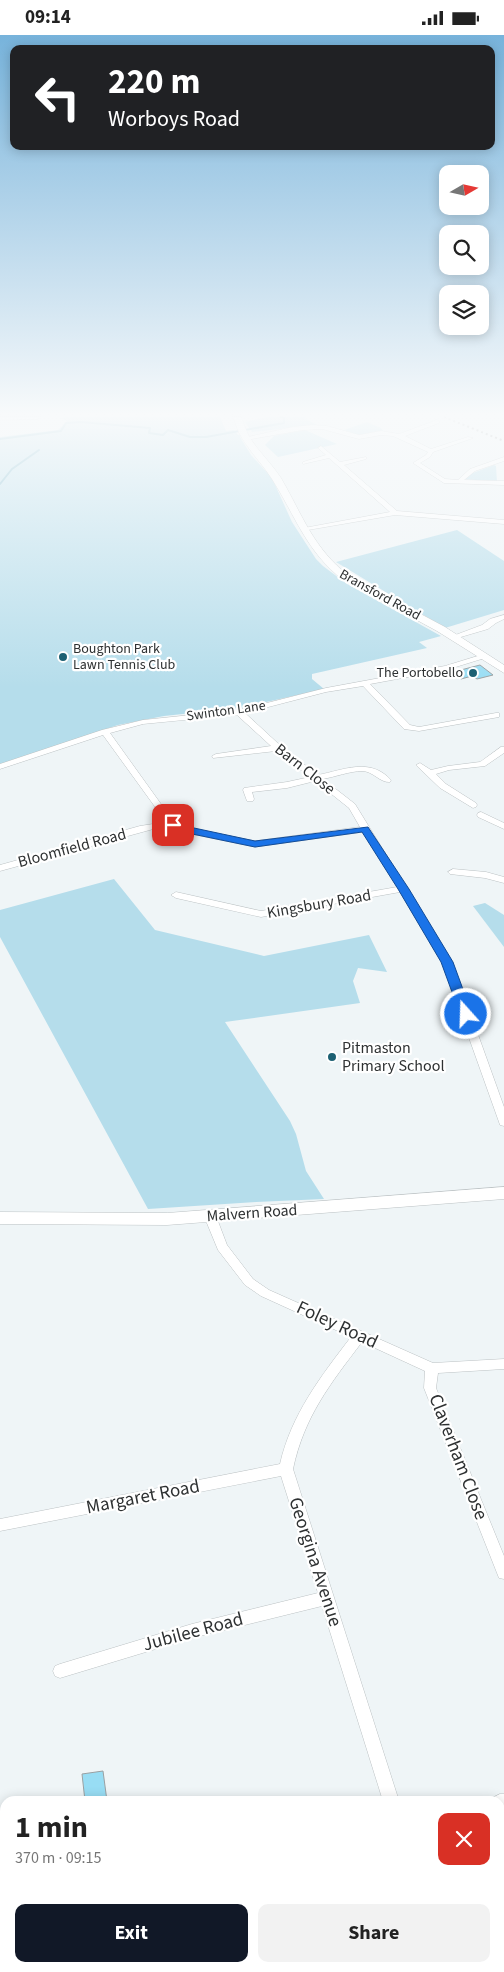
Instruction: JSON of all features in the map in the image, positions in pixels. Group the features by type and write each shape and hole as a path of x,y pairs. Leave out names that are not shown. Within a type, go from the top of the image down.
{"main road":[{"name":"Bransford Road","path":"292,507 323,559 346,578 454,637 504,670"},
{"name":"Malvern Road","path":"0,1218 167,1219 504,1193"}],"street":[{"path":"388,507 395,513"},
{"path":"304,530 395,513 504,522"},
{"path":"496,521 504,530"},
{"path":"454,637 485,627 493,621 504,617"},
{"name":"Swinton Lane","path":"0,767 105,732 143,722 239,712 326,690 446,667 484,657"},
{"path":"365,683 407,727 411,728 418,729 496,715"},
{"name":"Barn Close","path":"239,712 277,748 352,807 447,962 504,1122"},
{"path":"105,732 177,828 255,844 364,829"},
{"path":"216,756 277,748"},
{"path":"430,773 448,768 482,764 504,749"},
{"path":"420,765 443,786 473,805"},
{"path":"250,799 247,790 287,785 362,768 377,773 387,780"},
{"path":"464,799 474,795"},
{"path":"481,815 504,826"},
{"name":"Bloomfield Road","path":"0,868 143,828 156,825 173,825"},
{"path":"454,872 486,875 504,880"},
{"name":"Kingsbury Road","path":"176,895 261,914 404,889"},
{"name":"Foley Road","path":"210,1216 222,1247 249,1281 265,1293 432,1368 453,1369 504,1364"},
{"path":"286,1469 288,1456 302,1417 321,1386 359,1336"},
{"name":"Claverham Close","path":"432,1368 430,1388 504,1573"},
{"name":"Margaret Road","path":"0,1525 286,1469"},
{"name":"Georgina Avenue","path":"286,1469 389,1796"},
{"name":"Jubilee Road","path":"60,1671 192,1631 327,1598"}],"shaded area":[{"path":"0,507 285,507 292,522 316,559 323,566 347,584 441,636 419,642 427,648 312,674 312,679 324,689 240,708 164,716 118,725 0,764"},
{"path":"457,530 504,561 504,610 445,628 336,562"},
{"path":"114,879 155,930 264,956 369,935 387,972 358,968 353,981 360,1003 225,1022 290,1121 296,1134 306,1171 324,1199 148,1209 0,937 0,910"},
{"path":"485,903 504,915 504,947 473,906"}],"building":[{"name":"The Portobello","path":"480,665 493,675 477,679 472,676 461,679 453,672"},
{"path":"103,1771 106,1796 84,1796 82,1774"}],"place":[{"name":"Boughton Park Lawn Tennis Club","path":"63,657"},
{"name":"The Portobello","path":"473,673"},
{"name":"Pitmaston Primary School","path":"332,1057"}],"route":[{"path":"173,825 177,828 255,844 364,829 404,889 447,962 466,1014"}]}
